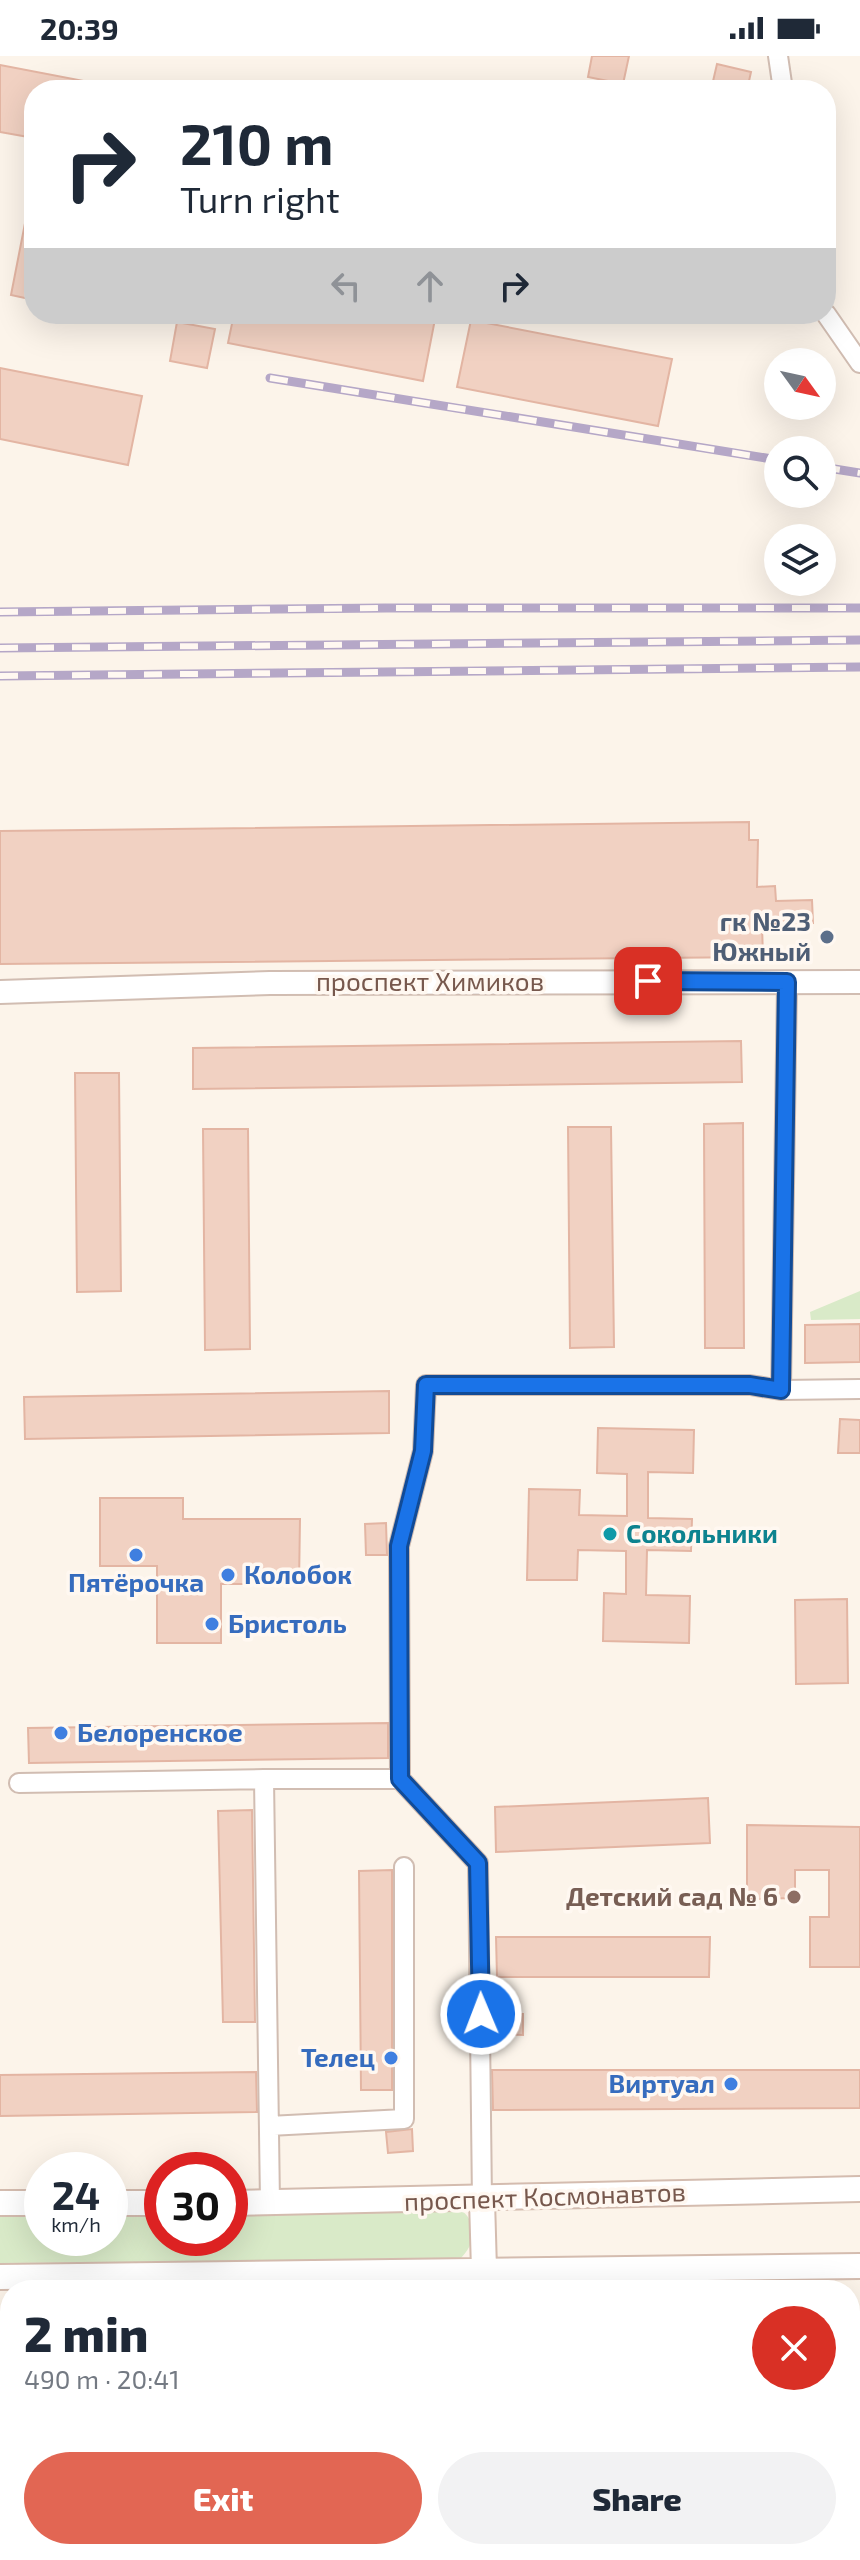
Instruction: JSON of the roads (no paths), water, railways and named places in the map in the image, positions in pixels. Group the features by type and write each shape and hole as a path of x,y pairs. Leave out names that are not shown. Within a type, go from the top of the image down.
{"main road":[{"name":"проспект Космонавтов","path":"248,2203 860,2189"},
{"path":"482,2200 484,2270"},
{"path":"0,2203 24,2203"},
{"path":"179,2280 484,2270 593,2280 860,2266"},
{"path":"0,2277 24,2280"}],"street":[{"path":"778,56 782,80"},
{"path":"833,324 860,363"},
{"path":"781,1390 787,982"},
{"name":"проспект Химиков","path":"0,992 270,983 860,982"},
{"path":"482,2200 478,1863 400,1779 399,1546 423,1451 426,1385 750,1385 781,1390 860,1389"},
{"path":"264,1779 270,2203"},
{"path":"19,1783 400,1779"},
{"path":"269,2126 404,2119 404,1867"}],"railway":[{"path":"270,378 764,458"},
{"path":"836,469 860,473"},
{"path":"0,612 860,608"},
{"path":"0,648 860,640"},
{"path":"0,676 860,667"}],"place":[{"name":"гк №23 Южный","path":"827,937"},
{"name":"Сокольники","path":"610,1534"},
{"name":"Пятёрочка","path":"136,1555"},
{"name":"Колобок","path":"228,1575"},
{"name":"Бристоль","path":"212,1624"},
{"name":"Белоренское","path":"61,1733"},
{"name":"Детский сад № 6","path":"794,1897"},
{"name":"Телец","path":"391,2058"},
{"name":"Виртуал","path":"731,2084"}]}
